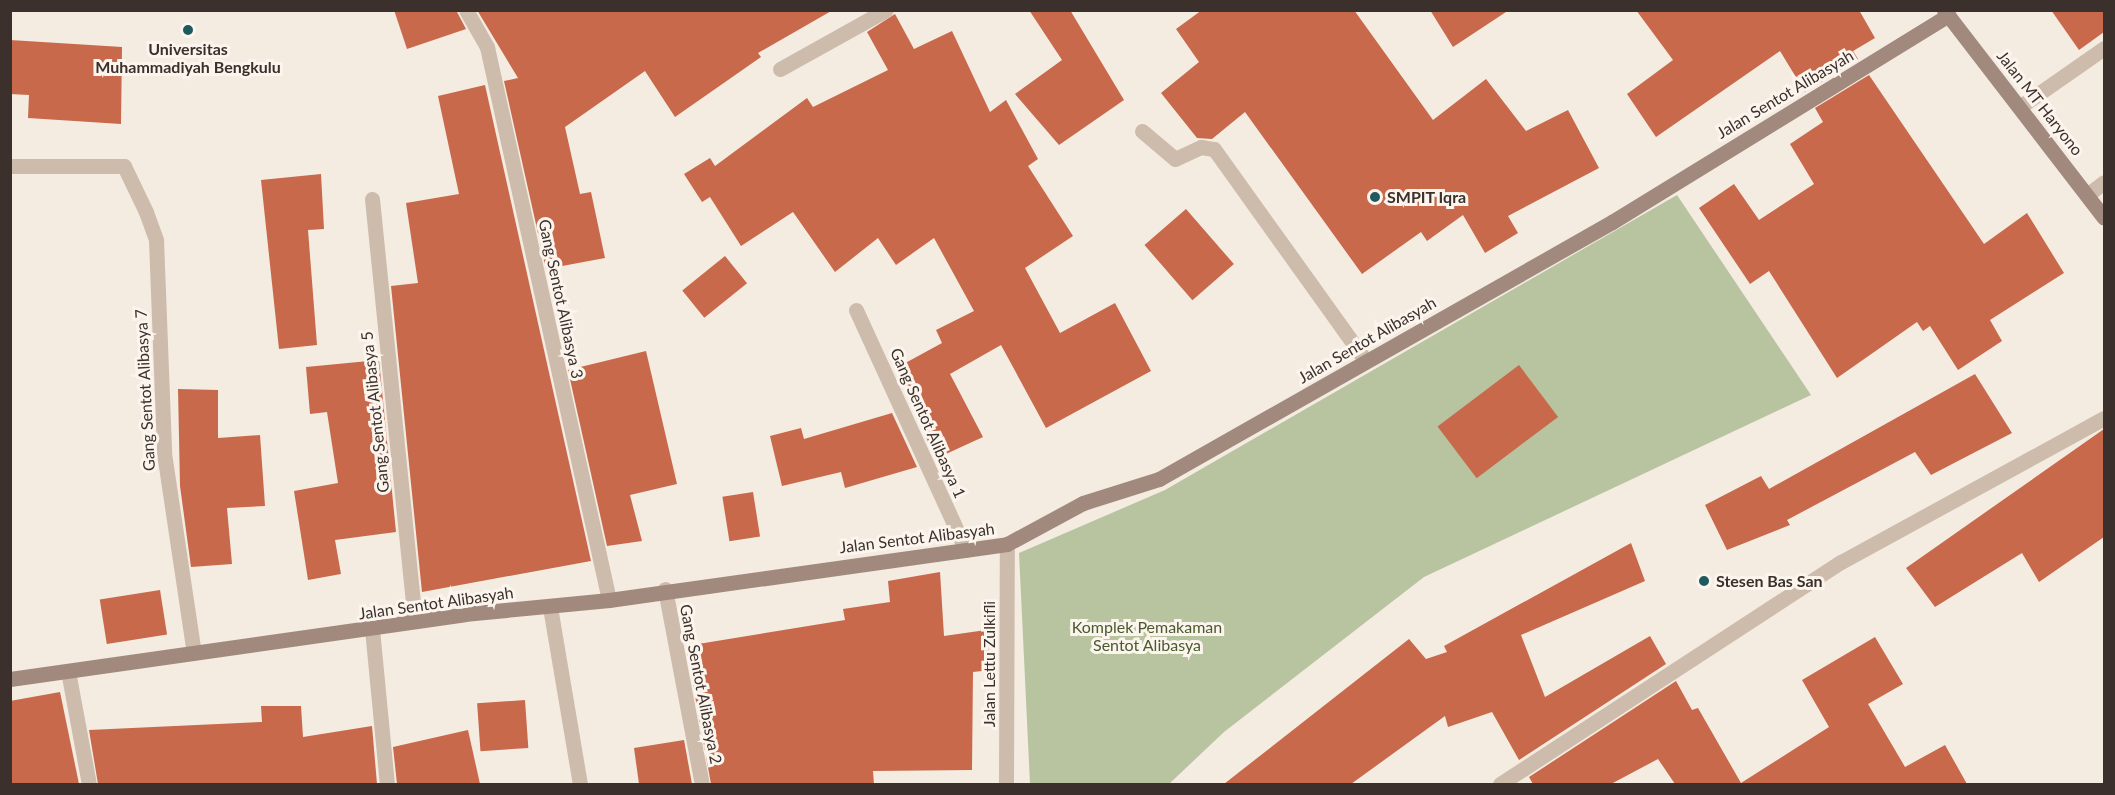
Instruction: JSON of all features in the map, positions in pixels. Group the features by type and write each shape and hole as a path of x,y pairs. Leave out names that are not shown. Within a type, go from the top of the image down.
{"street":[{"name":"Gang Sentot Alibasya 3","path":"466,10 487,47 609,600"},
{"path":"780,69 886,10"},
{"name":"Jalan Sentot Alibasyah","path":"10,680 415,621 609,600 665,589 1007,544 1083,503 1159,479 1612,222 1949,12"},
{"name":"Jalan MT Haryono","path":"1949,12 2104,218"},
{"path":"2021,106 2104,48"},
{"path":"1142,131 1175,159 1201,147 1214,149 1366,361"},
{"name":"Gang Sentot Alibasya 7","path":"10,166 124,166 156,240 164,453 194,653"},
{"path":"2087,195 2104,182"},
{"name":"Gang Sentot Alibasya 5","path":"372,200 415,621"},
{"name":"Gang Sentot Alibasya 1","path":"856,310 966,550"},
{"path":"1500,784 1841,562 2104,418"},
{"name":"Jalan Lettu Zulkifli","path":"1006,784 1007,544"},
{"name":"Gang Sentot Alibasya 2","path":"665,589 702,784"},
{"path":"550,607 580,784"},
{"path":"372,629 387,784"},
{"path":"68,671 89,784"}],"green space":[{"name":"Komplek Pemakaman Sentot Alibasya","path":"1677,195 1811,395 1424,577 1224,732 1169,784 1030,784 1019,553 1165,490"}],"building":[{"path":"394,10 456,10 466,29 407,49"},
{"path":"477,10 833,10 758,53 761,57 675,117 645,71 565,127 580,194 591,192 605,258 546,269 504,81 518,78"},
{"path":"1029,10 1070,10 1124,100 1059,145 1015,94 1062,60"},
{"path":"1202,10 1354,10 1433,120 1486,79 1526,131 1568,110 1599,168 1508,216 1518,233 1485,253 1463,215 1427,241 1421,232 1362,274 1245,112 1212,139 1197,138 1161,93 1199,62 1176,29"},
{"path":"1430,10 1509,10 1453,47"},
{"path":"1636,10 1859,10 1875,38 1853,51 1858,59 1805,92 1780,51 1656,137 1627,94 1673,60"},
{"path":"2051,10 2104,10 2104,32 2079,50"},
{"path":"895,14 914,49 952,31 990,112 1006,100 1038,159 1028,166 1073,236 1025,268 1060,333 1115,303 1151,371 1046,428 1001,345 950,374 983,437 935,459 898,367 942,343 936,330 974,311 934,238 896,265 878,238 835,272 793,212 741,246 710,197 702,202 684,174 710,158 715,166 807,98 813,107 888,70 867,32"},
{"path":"10,40 122,47 121,124 28,118 29,95 10,94"},
{"path":"1869,75 1984,244 2027,213 2064,273 1990,320 2002,341 1958,370 1930,326 1923,331 1917,322 1837,378 1769,271 1750,284 1699,208 1734,184 1759,220 1814,184 1790,144 1823,122 1815,108"},
{"path":"485,85 591,561 422,592 391,286 418,283 406,203 459,194 438,96"},
{"path":"321,174 324,229 308,230 317,345 279,349 261,180"},
{"path":"1186,209 1234,264 1192,300 1144,245"},
{"path":"725,256 747,283 704,318 682,291"},
{"path":"646,351 677,484 630,495 642,541 607,546 568,370"},
{"path":"379,360 396,532 335,540 341,574 308,580 294,491 338,483 327,412 310,414 306,367"},
{"path":"1519,365 1558,417 1477,478 1438,426"},
{"path":"1975,374 2012,433 1931,475 1915,452 1787,520 1790,525 1727,550 1705,505 1761,476 1769,489"},
{"path":"178,389 218,390 218,438 260,435 265,506 227,508 232,564 191,567 180,486"},
{"path":"892,413 917,467 845,488 841,472 782,486 770,436 801,428 804,439"},
{"path":"2104,429 2104,537 2039,582 2022,553 1935,607 1906,568"},
{"path":"753,492 760,536 729,541 722,497"},
{"path":"1631,543 1645,581 1521,635 1545,697 1650,636 1666,664 1519,760 1492,712 1448,727 1445,716 1351,784 1224,784 1409,639 1426,659 1447,652 1444,646"},
{"path":"940,572 944,636 986,630 991,670 973,672 972,770 873,771 874,784 711,784 686,646 845,620 843,609 890,602 888,581"},
{"path":"160,590 167,634 107,644 100,600"},
{"path":"1875,637 1903,684 1868,704 1905,767 1945,745 1967,784 1675,784 1658,759 1611,784 1533,784 1529,777 1676,681 1692,710 1698,708 1741,783 1829,727 1802,680"},
{"path":"60,692 79,784 10,784 10,701"},
{"path":"525,700 528,748 480,751 477,703"},
{"path":"261,706 301,706 303,737 372,726 377,784 98,784 89,730 262,722"},
{"path":"468,730 480,784 397,784 393,747"},
{"path":"684,740 692,784 639,784 634,748"}],"place":[{"name":"Universitas Muhammadiyah Bengkulu","path":"188,30"},
{"name":"SMPIT Iqra","path":"1375,197"},
{"name":"Stesen Bas San","path":"1704,581"}]}
